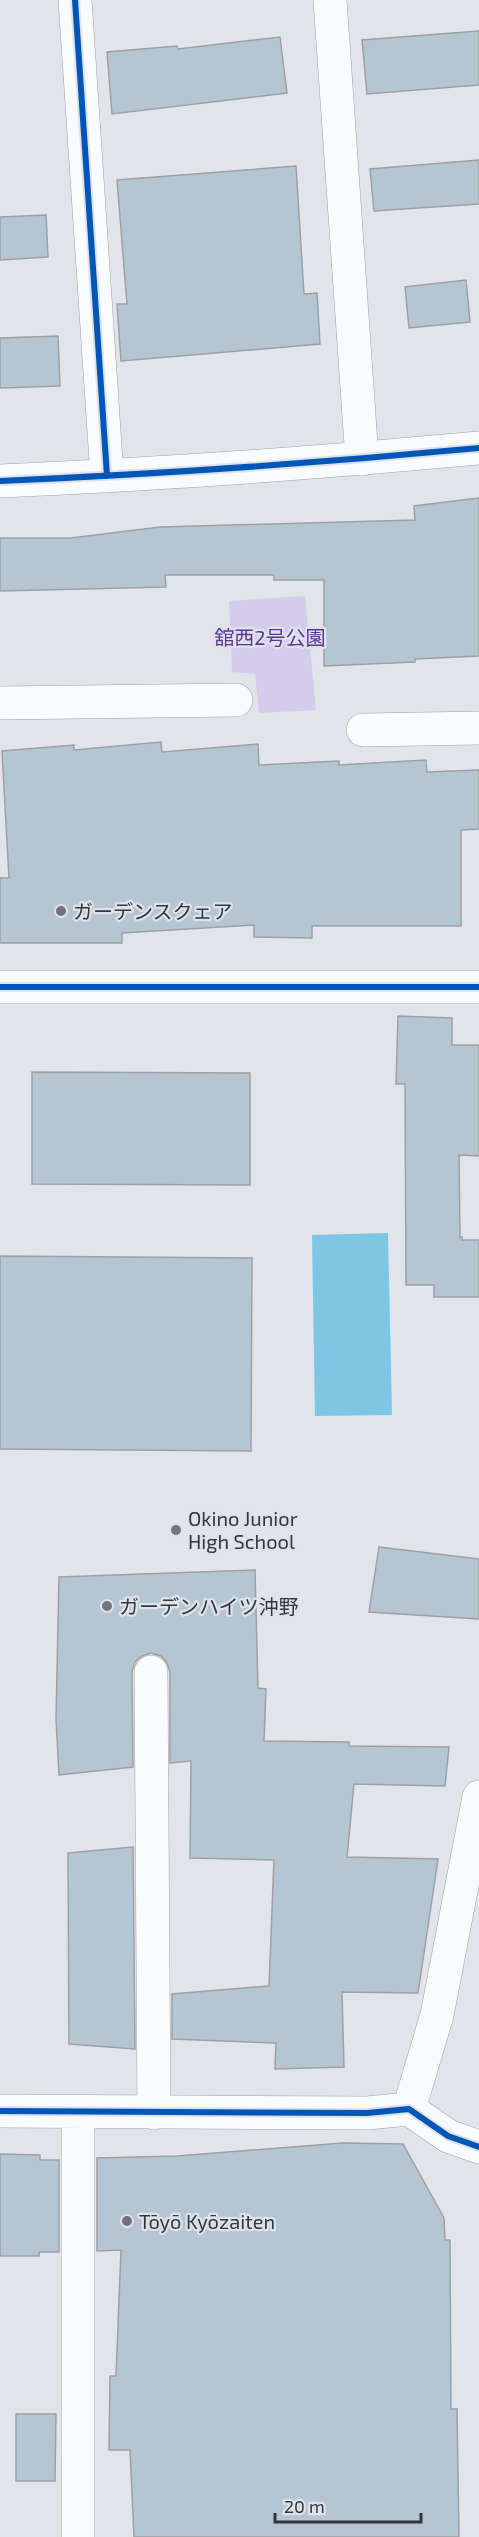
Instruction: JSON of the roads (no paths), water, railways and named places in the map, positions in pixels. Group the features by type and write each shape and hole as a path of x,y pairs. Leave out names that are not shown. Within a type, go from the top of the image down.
{"street":[{"path":"75,0 107,476"},
{"path":"330,0 362,459"},
{"path":"0,480 107,476 362,459 479,448"},
{"path":"0,702 236,700"},
{"path":"363,730 479,729"},
{"path":"0,987 479,987"},
{"path":"151,1672 154,2113"},
{"path":"409,2109 437,2015 479,1797"},
{"path":"0,2111 367,2113 409,2109 448,2136 479,2147"},
{"path":"78,2112 78,2537"}],"water":[{"path":"388,1233 392,1415 315,1416 312,1235"}],"place":[{"name":"ガーデンスクェア","path":"61,911"},
{"name":"Okino Junior High School","path":"176,1530"},
{"name":"ガーデンハイツ沖野","path":"107,1606"},
{"name":"Tōyō Kyōzaiten","path":"127,2221"}],"park label":[{"name":"舘西2号公園","path":"270,637"}]}
